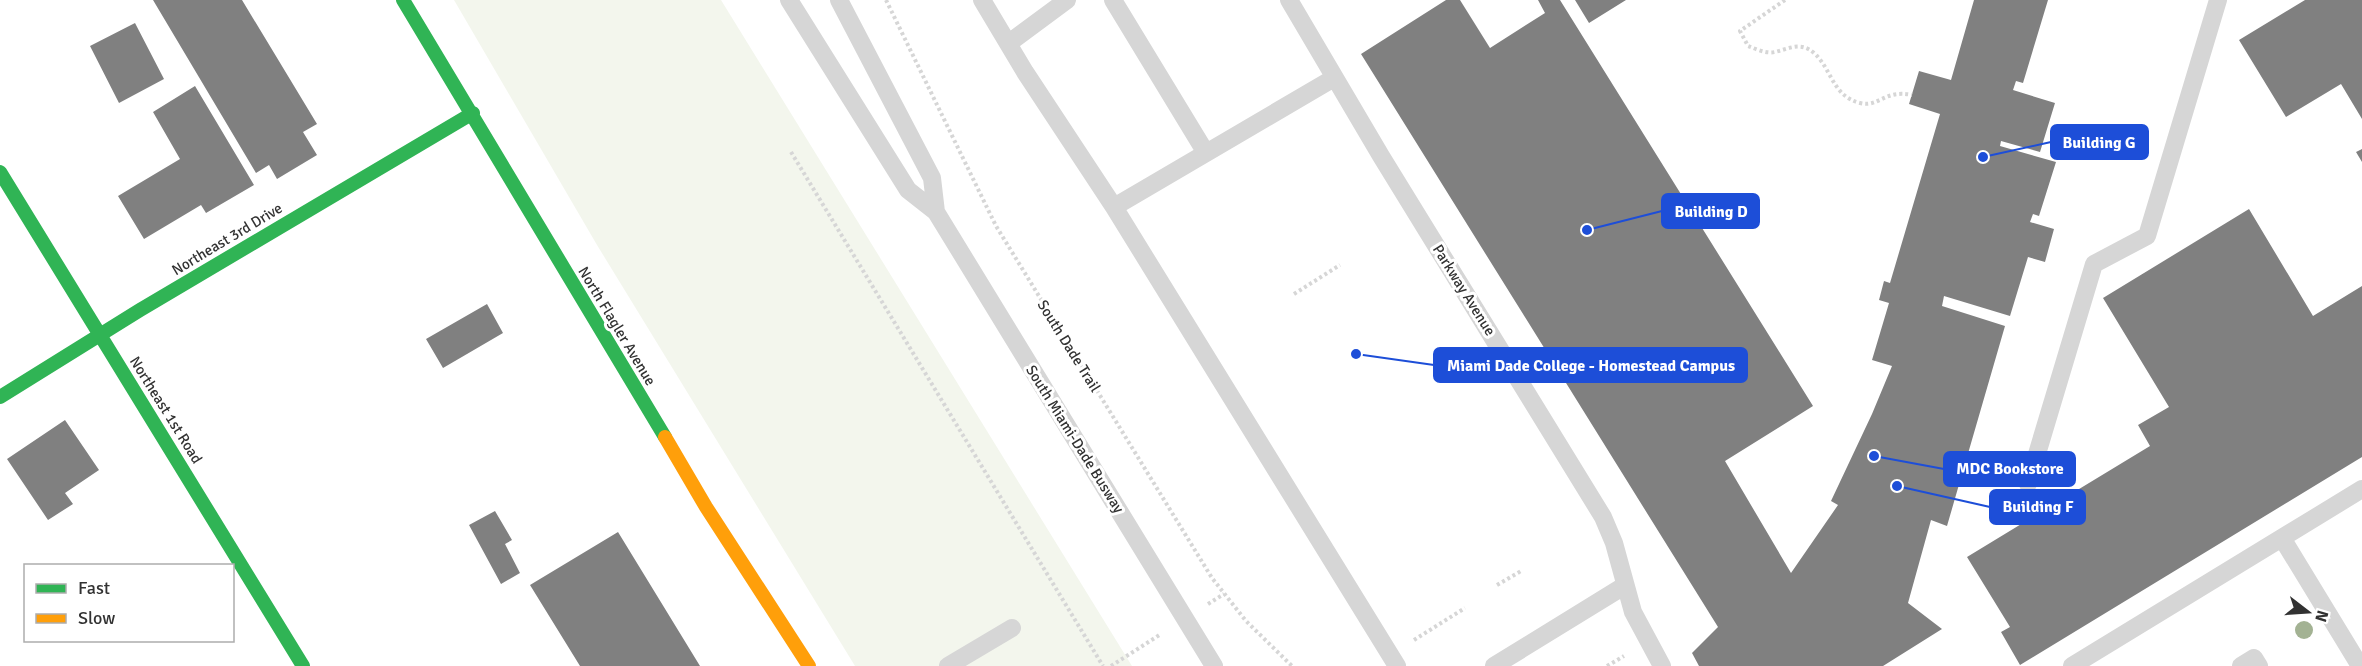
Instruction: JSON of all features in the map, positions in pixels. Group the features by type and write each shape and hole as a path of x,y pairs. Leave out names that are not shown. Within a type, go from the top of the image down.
{"street":[{"name":"North Flagler Avenue","path":"403,0 473,113 700,498 809,666"},
{"name":"Northeast 3rd Drive","path":"0,397 473,113"},
{"name":"Northeast 1st Road","path":"0,172 303,666"}],"lane":[{"name":"South Miami-Dade Busway","path":"789,0 908,190 936,212 1214,666"},
{"name":"South Miami-Dade Busway","path":"839,0 932,178 936,212"},
{"path":"982,0 1114,207 1397,666"},
{"path":"1009,43 1068,0"},
{"path":"1113,0 1206,153"},
{"name":"Parkway Avenue","path":"1289,0 1334,78 1603,517 1614,543 1624,586 1640,627 1662,666"},
{"path":"2028,484 2094,264 2147,236 2218,0"},
{"path":"1114,207 1334,78"},
{"path":"2072,666 2282,538 2360,494"},
{"path":"2282,538 2360,666"},
{"path":"1494,666 1624,586"},
{"path":"948,666 1012,628"},
{"path":"2241,666 2254,658 2259,666"}],"path":[{"name":"South Dade Trail","path":"886,0 996,226 1224,594 1292,666"},
{"path":"1785,0 1740,31 1748,46 1773,53 1790,46 1808,49 1815,53 1838,90 1860,103 1870,105 1890,93 1912,95"},
{"path":"791,152 1103,666"},
{"path":"1294,294 1340,265"},
{"path":"1497,585 1521,571"},
{"path":"1216,599 1224,594"},
{"path":"1406,645 1465,608"},
{"path":"1111,666 1154,638"},
{"path":"1607,666 1625,655"}],"shaded area":[{"path":"454,0 721,0 1132,666 855,666 597,245"}],"building":[{"path":"153,0 242,0 317,124 303,132 317,155 277,179 269,165 256,173"},
{"path":"1446,0 1460,0 1490,48 1545,13 1538,0 1560,0 1813,406 1725,461 1791,573 1838,505 1831,501 1892,366 1872,360 1889,303 1879,300 1884,281 1890,283 1940,114 1909,104 1919,71 1951,80 1974,0 2048,0 2023,83 2016,81 2013,90 2055,103 2040,152 2001,141 2000,146 2056,162 2039,216 2033,214 2030,222 2054,229 2045,262 2028,257 2010,316 1944,296 1942,306 2005,326 1947,526 1931,520 1908,603 1942,629 1883,666 1699,666 1692,653 1718,627 1361,54"},
{"path":"1575,0 1626,0 1589,23"},
{"path":"2305,0 2362,0 2362,119 2341,84 2286,117 2239,40"},
{"path":"135,23 164,79 119,103 90,46"},
{"path":"195,86 254,185 206,213 201,205 144,239 118,196 180,159 153,112"},
{"path":"2362,149 2362,162 2356,152"},
{"path":"2249,209 2313,316 2362,286 2362,457 2020,665 2001,632 2010,627 1967,557 2150,446 2138,425 2169,407 2103,298"},
{"path":"487,304 503,333 443,368 426,339"},
{"path":"65,420 99,470 65,493 73,504 48,520 7,459"},
{"path":"495,511 512,540 505,544 520,573 501,584 469,525"},
{"path":"618,532 700,666 580,666 530,585"}],"traffic: fast":[{"path":"403,0 665,437"},
{"path":"0,397 140,310 473,113"},
{"path":"0,172 303,666"}],"traffic: slow":[{"path":"665,437 706,507 809,666"}],"place":[{"name":"Building G","path":"1983,157"},
{"name":"Building D","path":"1587,230"},
{"name":"Miami Dade College - Homestead Campus","path":"1356,354"},
{"name":"MDC Bookstore","path":"1874,456"},
{"name":"Building F","path":"1897,486"}]}
